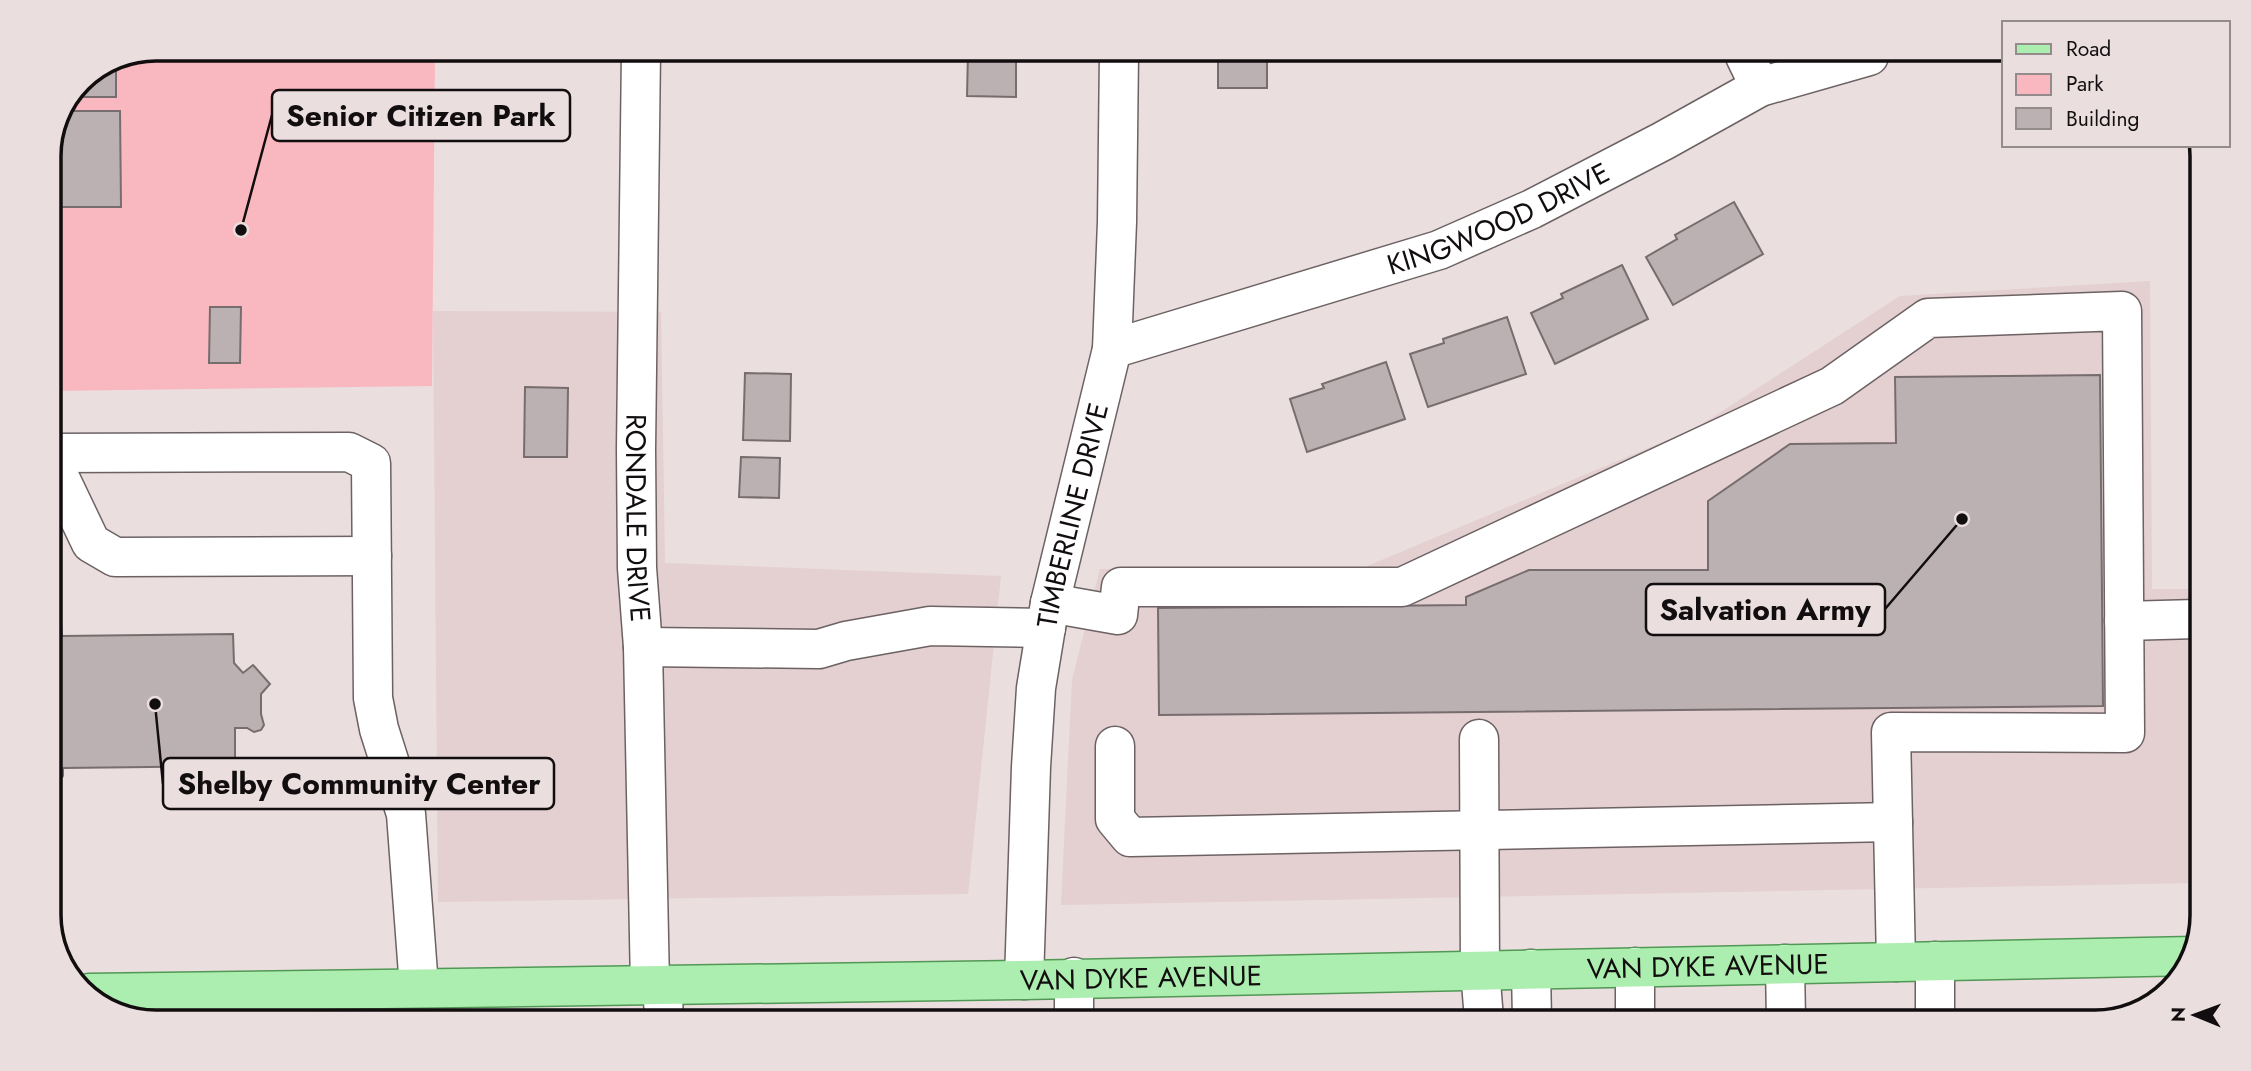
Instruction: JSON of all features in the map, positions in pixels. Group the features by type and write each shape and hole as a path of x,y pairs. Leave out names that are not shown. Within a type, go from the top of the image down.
{"main road":[{"name":"VAN DYKE AVENUE","path":"102,993 419,988 659,995 1024,979 2180,956"}],"street":[{"name":"RONDALE DRIVE","path":"641,61 637,568 659,995"},
{"name":"TIMBERLINE DRIVE","path":"1024,979 1036,688 1048,616 1112,349 1117,246 1119,61"},
{"name":"KINGWOOD DRIVE","path":"1112,349 1438,250 1532,209 1663,141 1753,71 1830,61"},
{"path":"643,648 819,649 846,641 930,626 1048,616 1118,615 1121,587 1402,587 1832,386 1928,318 2122,311 2125,733 1891,732 1896,962"},
{"path":"61,454 349,452 371,463 373,698 379,729 406,814 419,988"},
{"path":"61,479 91,543 115,557 372,556"},
{"path":"2124,621 2190,620"},
{"path":"1479,739 1480,970 1483,1010"},
{"path":"1115,746 1115,819 1130,837 1893,822"},
{"path":"1935,961 1936,1010"},
{"path":"1785,964 1786,1010"},
{"path":"1634,967 1635,1010"},
{"path":"1531,969 1532,1010"},
{"path":"1074,978 1074,1010"}],"shaded area":[{"path":"2150,281 2152,589 2190,589 2190,883 1061,905 1072,680 1100,569 1365,567 1696,428 1900,296"},
{"path":"433,311 661,312 665,563 1001,576 968,894 438,902"}],"green space":[{"path":"435,61 432,386 61,391 61,150 64,132 81,98 109,74 144,62"}],"building":[{"path":"968,61 1016,61 1016,97 967,96"},
{"path":"1218,61 1267,61 1267,88 1218,88"},
{"path":"116,71 116,97 82,97 94,85"},
{"path":"73,111 120,111 121,207 61,207 61,150 64,132"},
{"path":"1734,202 1763,254 1673,305 1646,257 1677,239 1675,235"},
{"path":"1622,265 1648,319 1555,364 1531,313 1563,298 1561,294"},
{"path":"210,307 241,307 240,363 209,363"},
{"path":"1507,317 1526,374 1428,407 1410,354 1444,343 1443,339"},
{"path":"1386,362 1405,419 1307,452 1290,399 1324,388 1322,384"},
{"path":"745,373 791,374 790,441 743,440"},
{"path":"2100,375 2103,706 1159,715 1158,608 1466,605 1466,597 1529,570 1708,570 1708,501 1790,444 1896,443 1895,377"},
{"path":"525,387 568,388 567,457 524,457"},
{"path":"741,457 780,458 779,498 739,497"},
{"path":"61,624 62,636 233,634 234,663 243,673 253,665 270,684 261,694 264,725 261,730 254,732 247,728 235,728 235,766 63,768 61,778"}],"place":[{"name":"Senior Citizen Park","path":"241,230"},
{"name":"Salvation Army","path":"1962,519"},
{"name":"Shelby Community Center","path":"155,704"}]}
